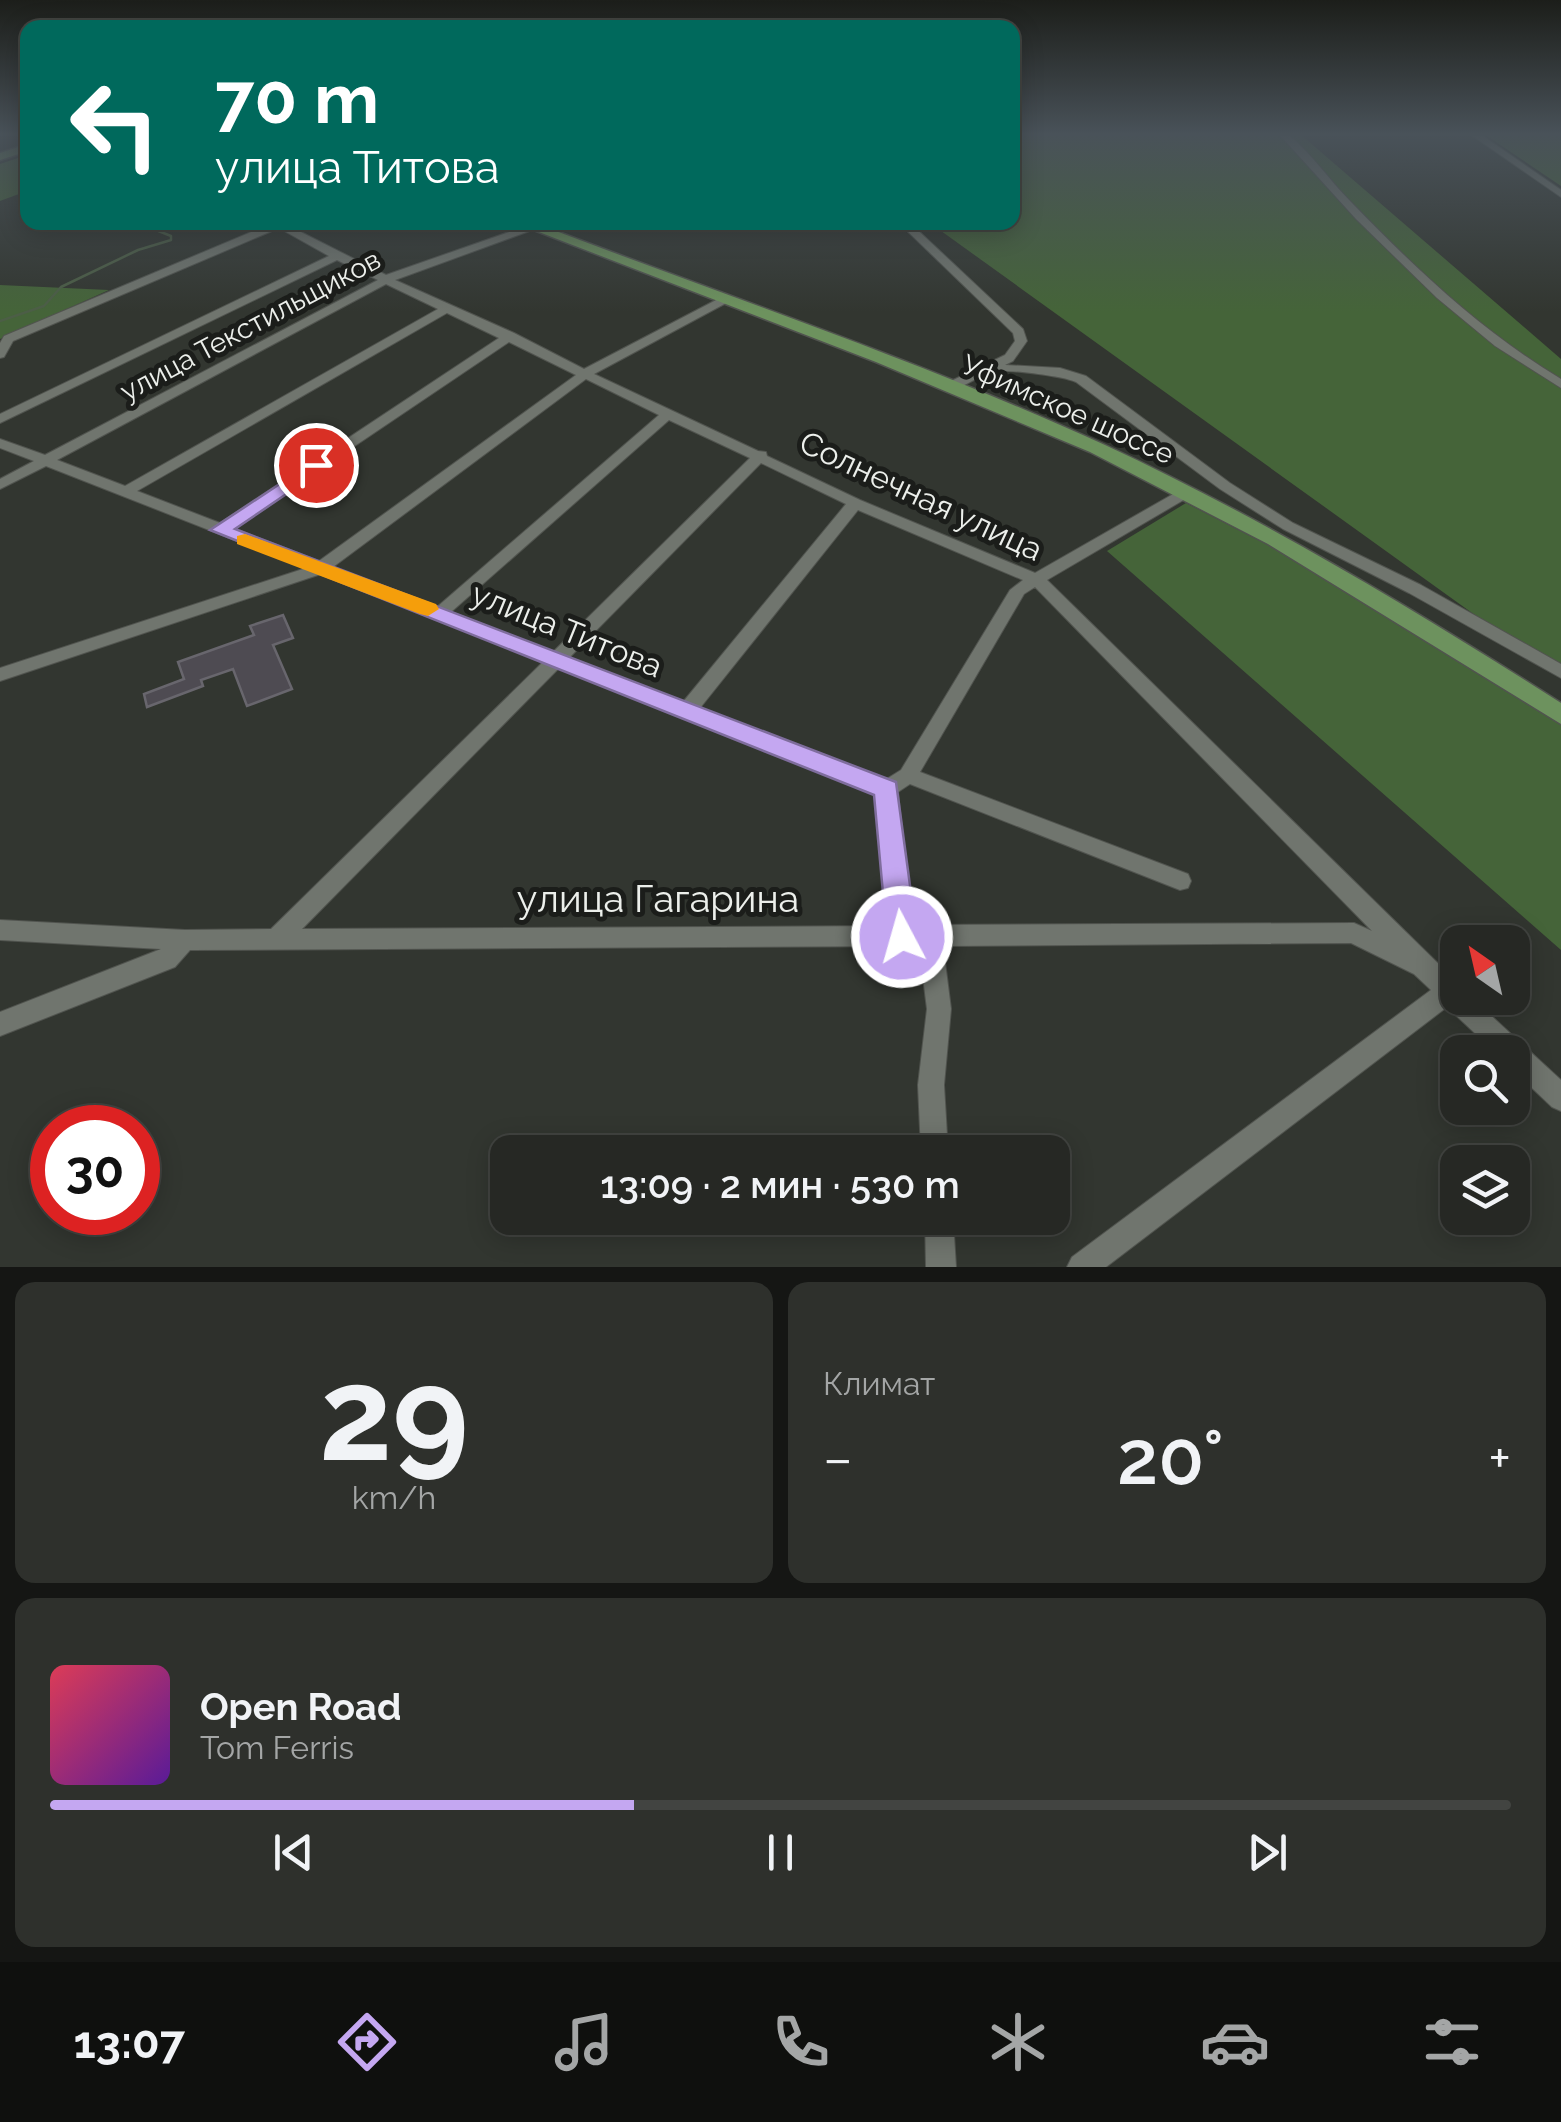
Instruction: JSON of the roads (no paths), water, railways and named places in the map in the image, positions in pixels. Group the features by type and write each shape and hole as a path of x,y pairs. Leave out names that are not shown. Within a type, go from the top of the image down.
{"main road":[{"name":"Уфимское шоссе","path":"539,230 950,386 1097,448 1275,536 1561,715"}],"street":[{"path":"1336,193 1512,354 1561,384"},
{"path":"0,354 8,339 265,230"},
{"name":"Солнечная улица","path":"293,230 336,256 856,503 1038,580 1440,983"},
{"name":"улица Текстильщиков","path":"0,485 389,278 513,230"},
{"path":"911,230 1019,332 1016,349 996,366 950,386"},
{"path":"0,419 336,256"},
{"path":"0,674 318,570 586,373 724,300"},
{"path":"127,491 449,307"},
{"path":"220,530 510,336"},
{"path":"996,366 1072,374 1225,486 1288,526 1415,589 1561,672"},
{"path":"440,614 669,413"},
{"name":"улица Титова","path":"0,443 887,789"},
{"path":"278,938 761,455"},
{"path":"902,937 887,789 908,775 1018,590 1187,492"},
{"path":"686,712 856,503"},
{"path":"908,775 1180,881"},
{"name":"улица Гагарина","path":"0,930 185,940 1354,933 1427,971"},
{"path":"930,938 939,1009 931,1085 934,1135"},
{"path":"0,1024 166,958 185,940"},
{"path":"1082,1267 1440,998"},
{"name":"Солнечная улица","path":"1474,1015 1561,1098"},
{"path":"939,1235 941,1267"}],"waterway":[{"path":"0,321 44,306 61,287 138,250 171,240 171,236 156,230"}]}
